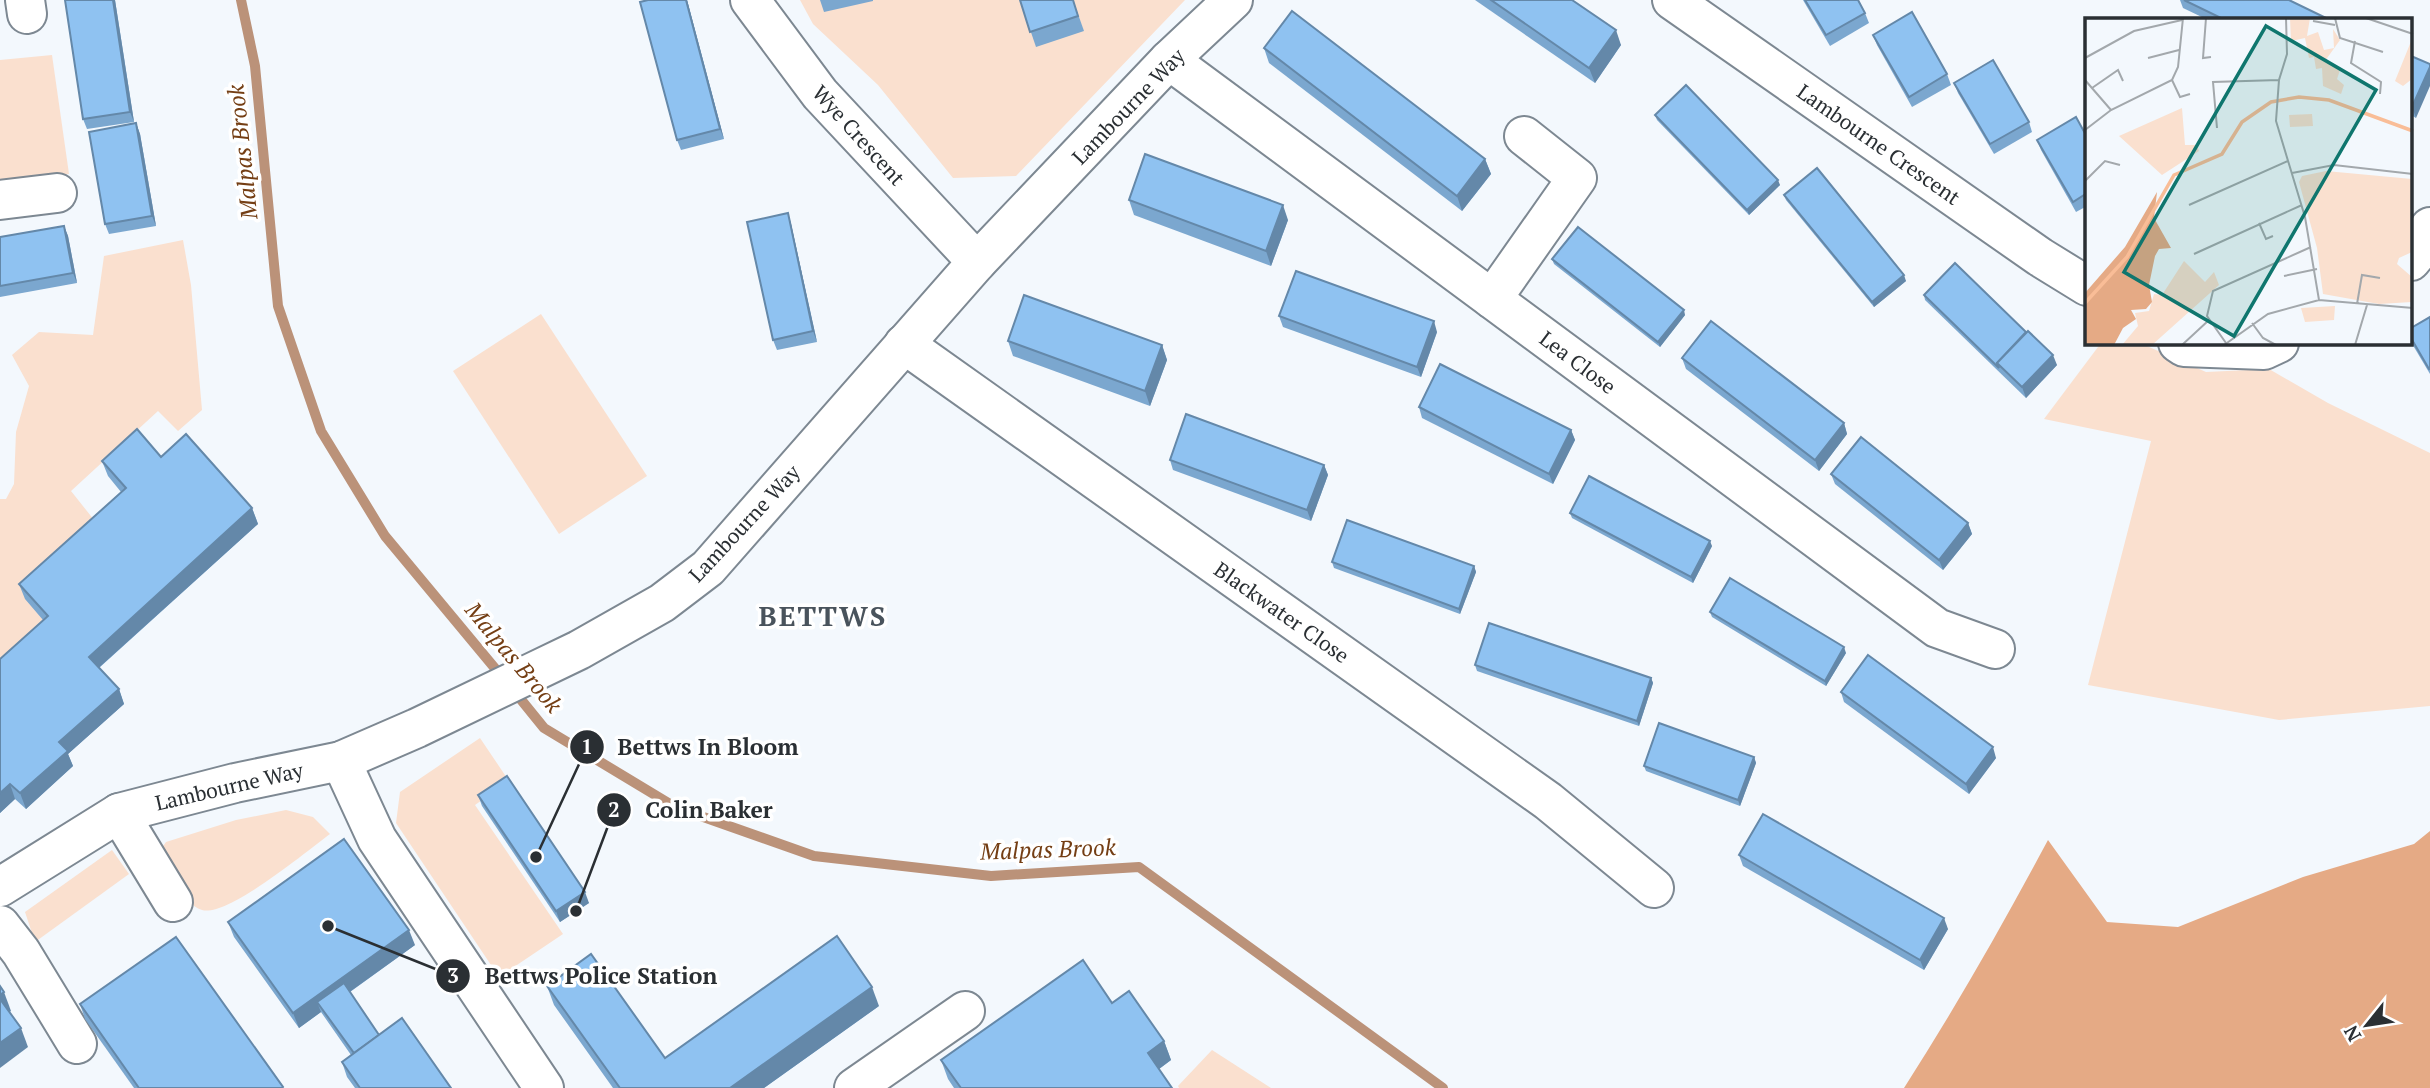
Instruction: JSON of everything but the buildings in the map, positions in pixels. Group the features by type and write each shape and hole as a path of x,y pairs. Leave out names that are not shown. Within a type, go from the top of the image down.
{"street":[{"name":"Wye Crescent","path":"750,0 820,94 977,262"},
{"name":"Lambourne Way","path":"0,887 119,813 235,783 341,761 464,706 579,650 662,603 708,568 977,262 1169,60 1233,0"},
{"name":"Lambourne Crescent","path":"1672,0 2040,257 2085,285"},
{"name":"Lea Close","path":"1169,60 1937,628 1995,649"},
{"path":"1492,299 1577,178 1524,135"},
{"path":"0,200 57,193"},
{"name":"Blackwater Close","path":"904,344 1548,801 1654,888"},
{"path":"2181,345 2263,350 2274,345"},
{"path":"341,761 377,839 544,1088"},
{"path":"119,813 173,902"},
{"path":"0,925 20,952 77,1044"},
{"path":"854,1088 965,1011"}],"shaded area":[{"path":"800,0 1185,0 1016,176 953,178 878,85 813,24"},
{"path":"52,55 69,174 0,181 0,60"},
{"path":"183,240 191,285 202,410 178,431 158,411 71,491 102,530 53,631 0,678 0,499 6,499 14,484 16,432 29,386 12,355 39,332 93,335 104,256"},
{"path":"541,314 647,476 559,534 453,371"},
{"path":"2100,345 2145,345 2206,372 2269,369 2328,403 2430,453 2430,706 2279,720 2088,685 2151,441 2044,419"},
{"path":"480,738 509,781 475,805 563,934 499,977 396,823 400,792"},
{"path":"286,810 313,817 330,834 248,894 214,909 202,910 192,904 164,860 161,849 166,842 236,820"},
{"path":"2430,831 2430,1088 1904,1088 1979,965 2048,840 2107,922 2178,927 2303,877 2414,844"},
{"path":"112,850 129,874 35,942 25,912"},
{"path":"1212,1050 1271,1088 1179,1088"}],"waterway":[{"name":"Malpas Brook","path":"241,0 255,66 278,306 321,431 385,536 503,678"},
{"name":"Malpas Brook","path":"514,691 544,728 675,807 814,856 991,876 1139,867 1443,1088"}],"place":[{"name":"Bettws In Bloom","path":"536,857"},
{"name":"Colin Baker","path":"576,911"},
{"name":"Bettws Police Station","path":"328,926"}],"district":[{"name":"BETTWS","path":"823,615"}]}
